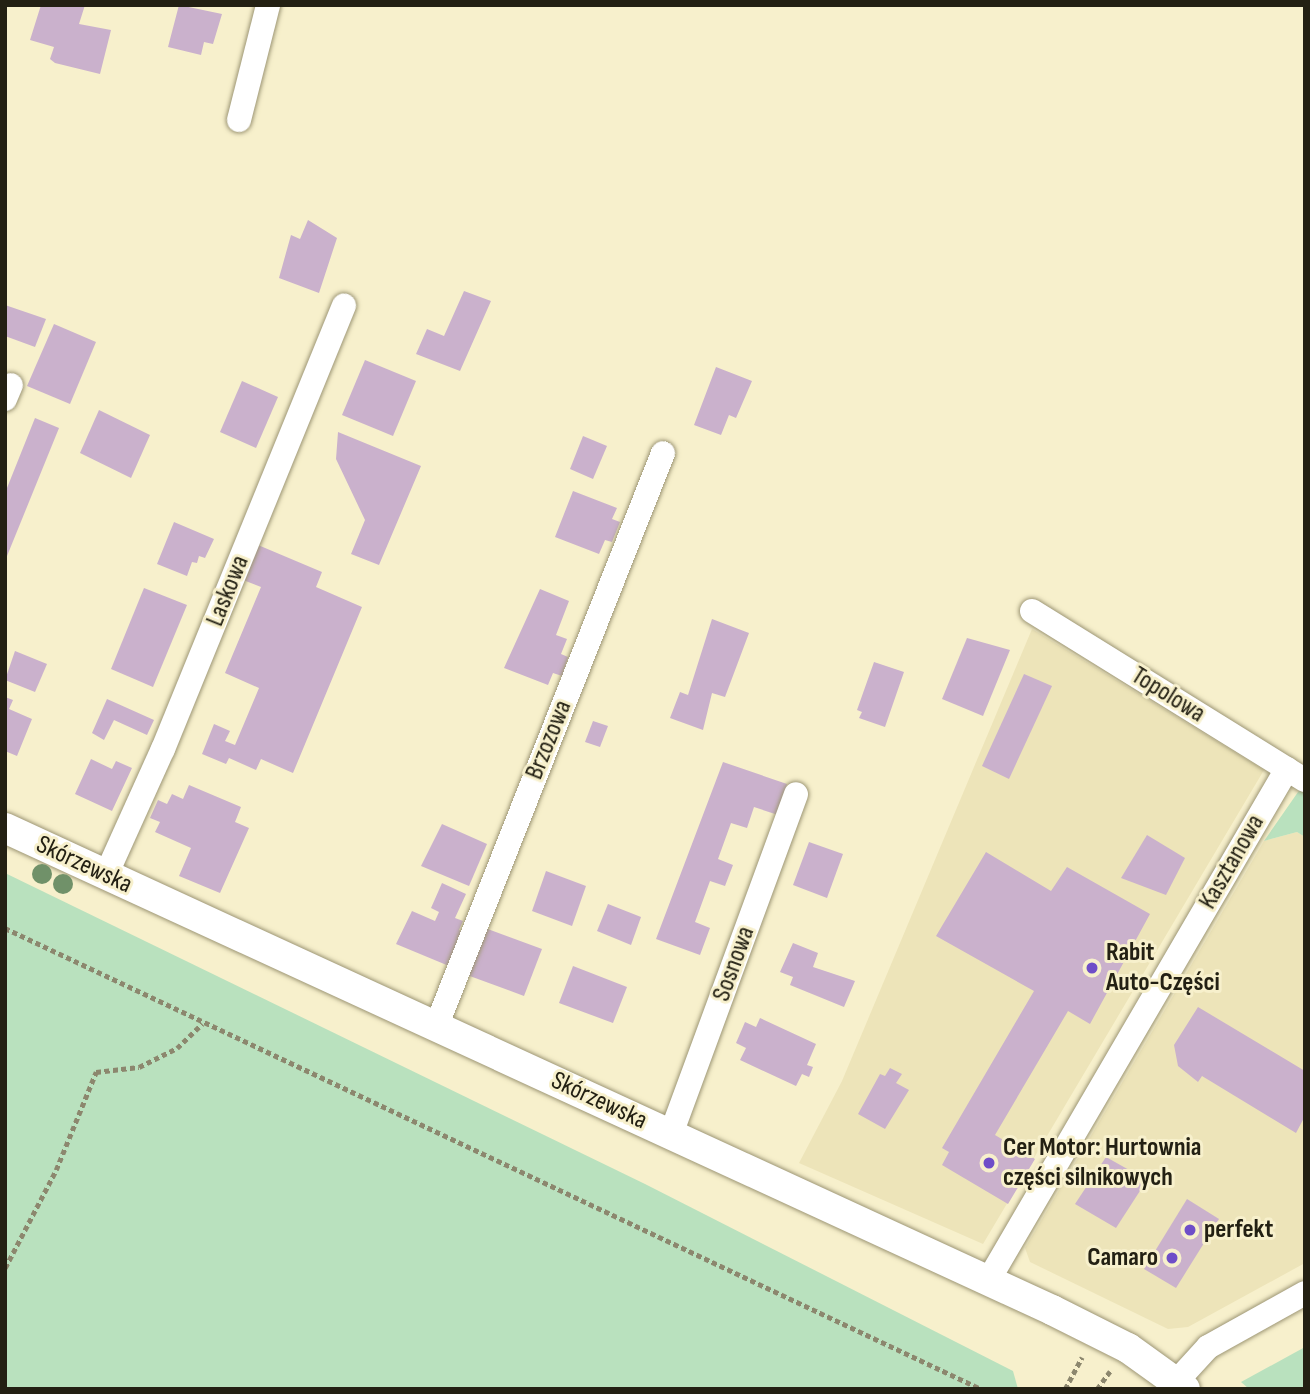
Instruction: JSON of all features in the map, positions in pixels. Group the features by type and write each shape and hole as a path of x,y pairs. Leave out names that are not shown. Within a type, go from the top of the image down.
{"street":[{"path":"239,120 268,5"},
{"name":"Laskowa","path":"106,875 163,749 344,306"},
{"name":"Brzozowa","path":"436,1027 663,453"},
{"name":"Topolowa","path":"1032,611 1296,774"},
{"name":"Kasztanowa","path":"988,1281 1296,774"},
{"name":"Sosnowa","path":"671,1135 796,794"},
{"name":"Skórzewska","path":"5,828 988,1281 1128,1348 1180,1385"},
{"path":"1180,1385 1208,1347 1305,1293"}],"path":[{"path":"5,928 202,1024 412,1117 981,1389"},
{"path":"5,1268 56,1170 96,1072 139,1067 177,1048 202,1024"},
{"path":"1097,1389 1115,1365"}],"shaded area":[{"path":"1032,629 1264,770 983,1244 799,1163 842,1081"},
{"path":"1297,832 1305,837 1305,1263 1188,1327 1168,1329 1030,1262 1025,1248 1264,841"}],"green space":[{"path":"1305,782 1305,837 1297,832 1264,841"},
{"path":"5,873 645,1184 1013,1371 1018,1389 5,1389"},
{"path":"1305,1347 1305,1389 1249,1389 1241,1382"}],"building":[{"path":"41,5 85,5 79,24 111,30 100,74 55,63 50,59 54,47 30,40"},
{"path":"179,5 222,14 213,44 204,42 201,55 168,47"},
{"path":"308,220 337,238 319,293 279,278 291,235 300,239"},
{"path":"464,291 491,301 460,371 416,354 427,329 444,336"},
{"path":"5,305 46,319 35,347 5,336"},
{"path":"54,324 96,342 70,404 27,386"},
{"path":"365,360 416,381 393,436 342,415"},
{"path":"716,367 752,381 736,418 729,415 721,435 694,425"},
{"path":"242,381 278,397 256,448 220,432"},
{"path":"99,410 150,435 131,478 80,453"},
{"path":"35,418 59,428 5,561 5,493"},
{"path":"338,432 421,466 379,565 351,554 365,520 336,459"},
{"path":"583,436 607,446 593,479 570,469"},
{"path":"573,491 617,508 612,519 620,522 612,542 605,540 599,554 555,537"},
{"path":"174,522 214,539 205,558 199,556 197,563 192,562 187,576 157,564"},
{"path":"258,545 322,572 316,587 362,607 293,773 261,759 256,770 229,758 226,764 202,754 214,724 230,731 225,741 235,745 259,688 225,673 261,587 243,580"},
{"path":"144,588 187,605 153,687 111,669"},
{"path":"540,589 569,601 556,635 567,639 561,654 568,657 562,676 553,673 548,685 504,668"},
{"path":"712,619 749,633 725,697 712,693 703,730 670,718 680,692 688,695"},
{"path":"967,638 1010,650 983,716 942,699"},
{"path":"15,651 47,664 35,692 5,680"},
{"path":"874,662 904,672 885,727 859,718 862,712 857,710"},
{"path":"1024,674 1052,686 1009,779 982,766"},
{"path":"5,697 13,700 9,709 32,719 17,756 5,751"},
{"path":"107,699 154,720 147,735 114,720 104,740 92,733"},
{"path":"593,721 608,726 600,747 585,742"},
{"path":"91,759 112,769 116,761 132,768 112,811 75,794"},
{"path":"723,762 787,784 778,815 754,807 747,828 731,823 718,859 733,865 725,886 710,881 695,922 710,928 700,955 656,939"},
{"path":"189,785 241,807 235,822 249,828 220,893 179,876 191,848 155,832 160,822 150,818 158,800 167,804 172,794 183,799"},
{"path":"442,824 487,844 469,886 421,866"},
{"path":"1147,835 1185,858 1166,895 1121,878"},
{"path":"809,842 843,854 827,898 793,885"},
{"path":"986,852 1051,891 1067,867 1150,914 1090,1024 1068,1011 995,1135 1035,1159 1008,1204 942,1165 949,1152 942,1148 1034,991 936,936"},
{"path":"546,871 586,886 572,926 532,911"},
{"path":"442,883 466,894 455,918 463,921 459,930 464,933 449,966 396,944 412,911 435,921 439,912 431,908"},
{"path":"608,904 641,917 631,945 597,931"},
{"path":"485,928 542,949 524,996 467,975"},
{"path":"793,943 818,953 813,967 855,981 844,1007 790,985 793,977 780,972"},
{"path":"573,966 627,987 613,1023 559,1003"},
{"path":"1198,1007 1305,1071 1305,1116 1296,1133 1202,1076 1198,1082 1178,1066 1174,1045"},
{"path":"760,1018 816,1044 807,1065 813,1067 809,1077 802,1074 796,1086 740,1060 746,1048 736,1043 745,1022 756,1027"},
{"path":"890,1068 902,1074 896,1083 909,1090 885,1129 858,1114 880,1074 885,1076"},
{"path":"1106,1157 1147,1180 1116,1228 1075,1204"},
{"path":"1187,1199 1219,1219 1176,1288 1144,1269"}],"place":[{"name":"Rabit Auto-Części","path":"1092,968"},
{"name":"Cer Motor: Hurtownia części silnikowych","path":"989,1163"},
{"name":"perfekt","path":"1190,1230"},
{"name":"Camaro","path":"1172,1258"}]}
